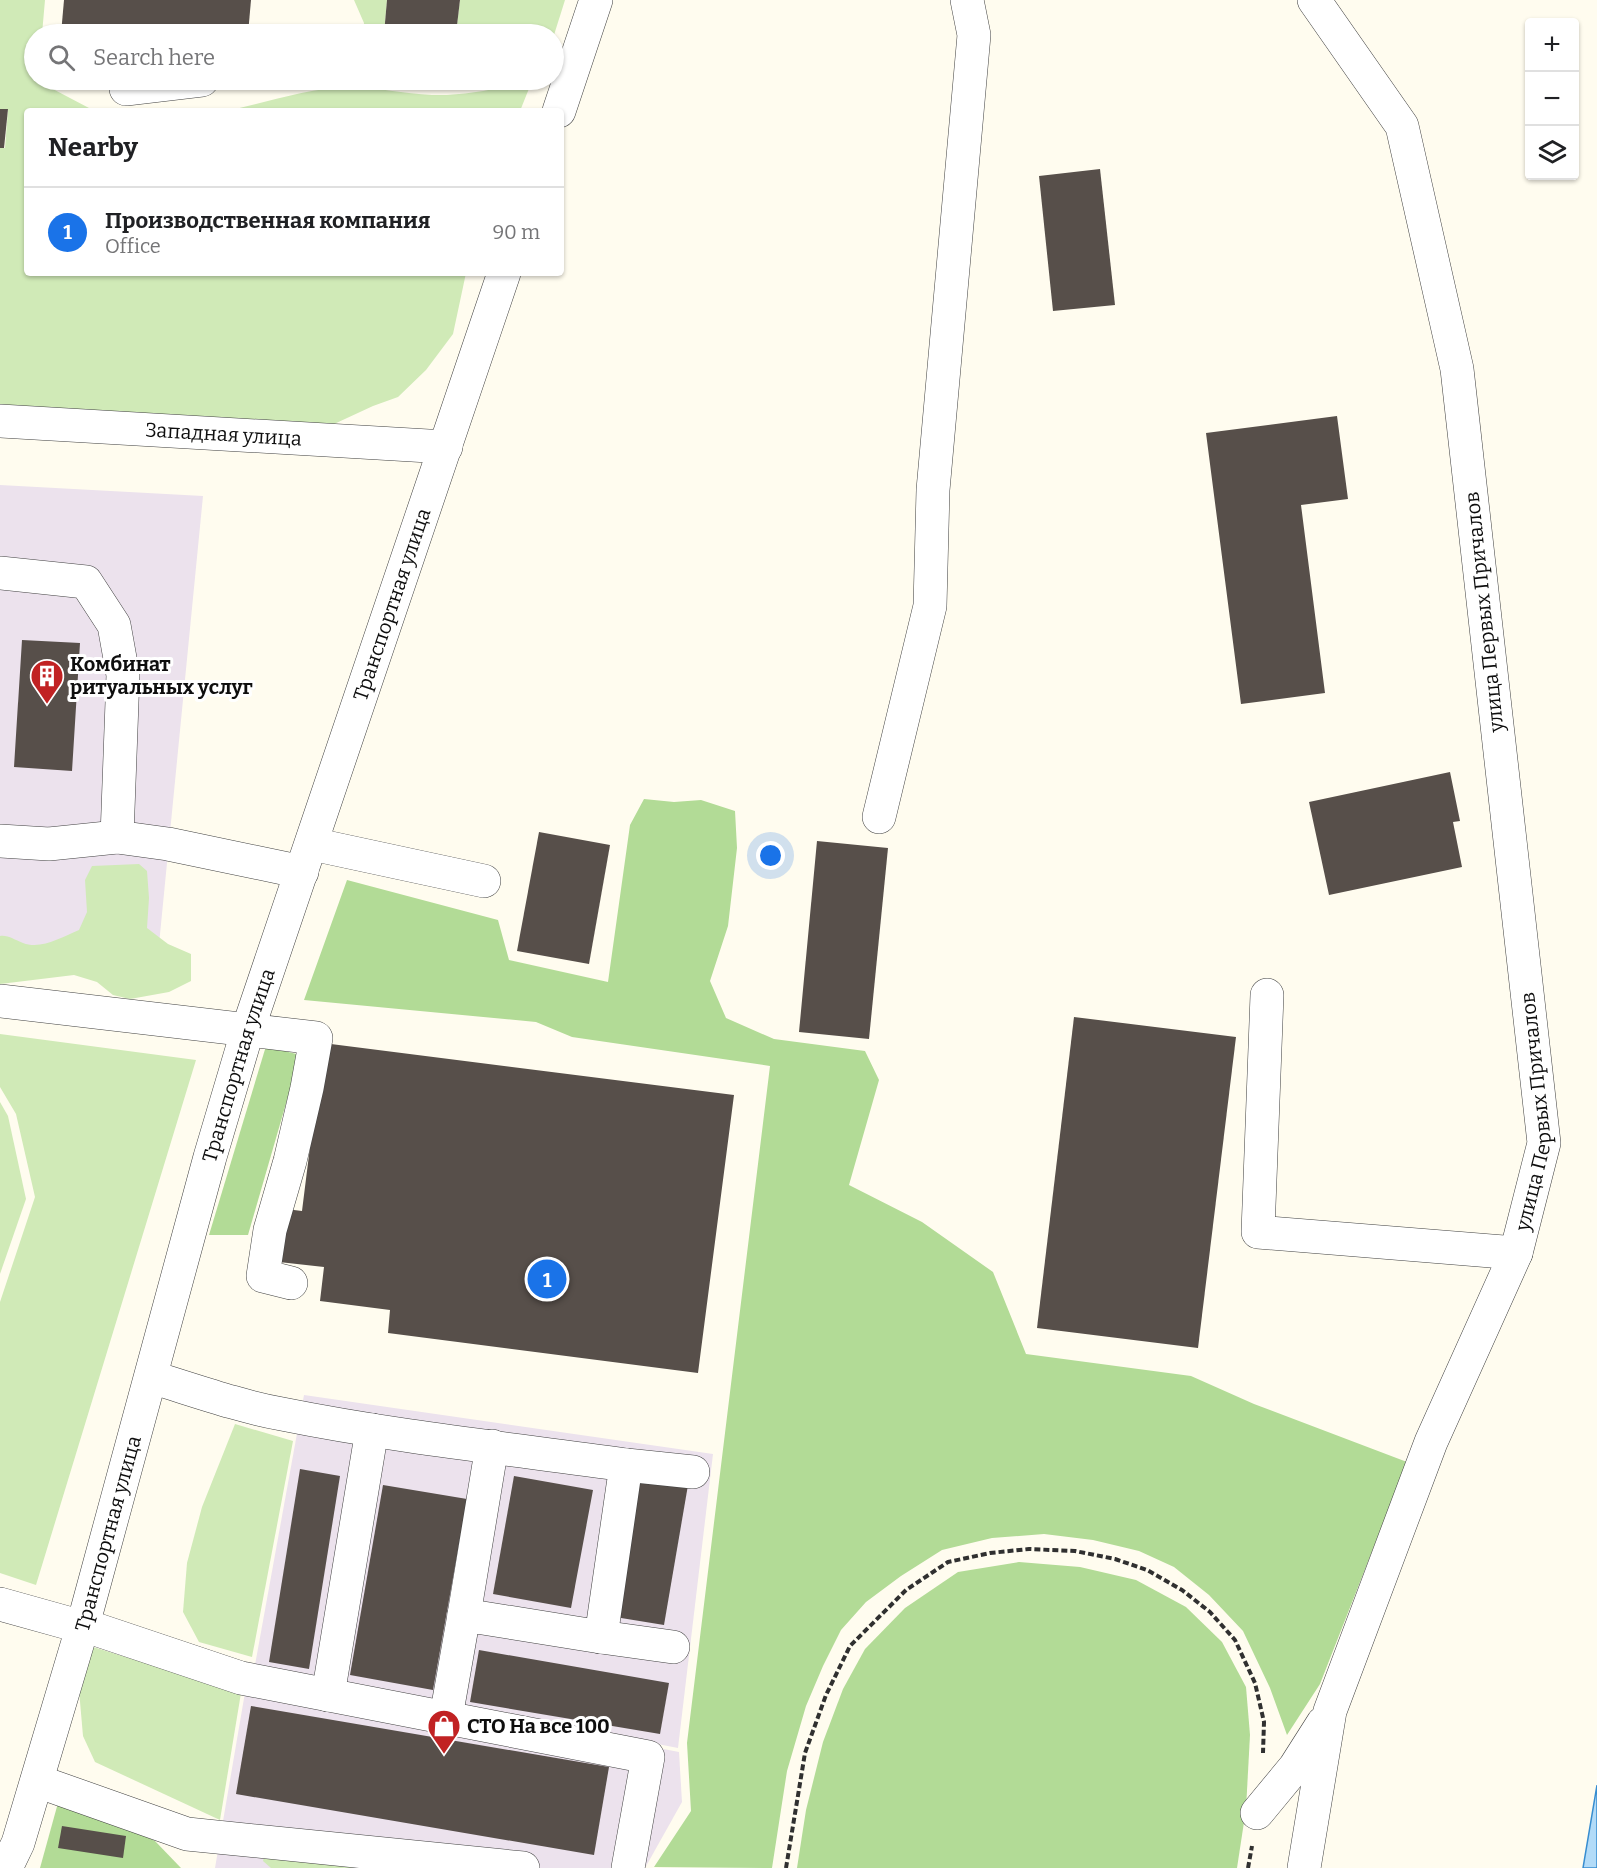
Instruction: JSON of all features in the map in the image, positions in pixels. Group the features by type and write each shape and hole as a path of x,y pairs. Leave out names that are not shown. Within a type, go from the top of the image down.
{"street":[{"path":"565,60 596,0"},
{"path":"879,817 930,606 933,490 974,35 967,0"},
{"name":"улица Первых Причалов","path":"1314,0 1402,126 1457,369 1544,1143 1516,1253 1431,1442 1330,1711"},
{"path":"559,108 561,90"},
{"name":"Транспортная улица","path":"6,1868 18,1843 82,1625 210,1157 248,1029 503,276"},
{"name":"Западная улица","path":"0,421 446,447"},
{"path":"0,573 86,582 114,625 123,675 117,837"},
{"path":"0,841 49,844 117,837 307,858 483,881"},
{"path":"1267,996 1258,1232 1516,1253"},
{"path":"0,1001 316,1038 308,1088 291,1161 270,1230 263,1276 291,1283"},
{"path":"151,1377 281,1414 372,1430 693,1472"},
{"path":"328,1695 372,1430"},
{"path":"446,1717 492,1446"},
{"path":"601,1637 626,1465"},
{"path":"0,1604 82,1625 241,1678 648,1757 627,1868"},
{"path":"464,1615 673,1647"},
{"path":"1257,1813 1295,1767 1330,1711"},
{"path":"1304,1868 1330,1711"},
{"path":"37,1781 187,1834 523,1868"}],"path":[{"path":"786,1868 805,1753 826,1695 850,1646 906,1590 948,1562 990,1553 1029,1549 1075,1551 1115,1559 1147,1570 1182,1590 1210,1612 1235,1640 1256,1683 1264,1722 1262,1755"},
{"path":"1248,1868 1257,1813"}],"shaded area":[{"path":"0,485 203,496 157,965 0,955"},
{"path":"304,1395 713,1454 678,1748 255,1665"},
{"path":"249,1669 679,1752 682,1802 645,1868 215,1868"}],"green space":[{"path":"0,0 45,0 43,24 24,24 24,90 55,90 89,108 24,108 24,276 465,276 453,334 426,370 398,397 319,431 0,409 0,148 5,148 8,110 0,109"},
{"path":"354,0 387,0 385,24 364,23"},
{"path":"460,0 565,0 557,24 457,24"},
{"path":"322,90 386,90 445,95 528,90 521,108 240,108"},
{"path":"644,799 674,802 701,800 735,811 737,848 728,926 710,981 726,1018 774,1039 865,1051 879,1080 849,1185 922,1222 993,1272 1026,1354 1191,1376 1254,1404 1407,1462 1320,1684 1287,1735 1270,1688 1243,1631 1209,1595 1174,1567 1139,1551 1093,1540 1044,1534 992,1538 942,1550 866,1602 841,1630 806,1706 787,1771 772,1868 654,1867 691,1811 687,1743 770,1066 572,1037 536,1022 304,1000 347,880 498,920 509,960 608,982 630,825"},
{"path":"139,864 147,871 149,898 147,928 168,944 191,954 191,981 169,992 130,999 113,995 97,982 74,975 0,984 0,936 37,945 51,942 79,930 87,912 85,880 92,866"},
{"path":"0,1034 196,1060 36,1585 0,1573 0,1302 35,1197 16,1114 0,1087"},
{"path":"266,1046 300,1055 248,1235 209,1235"},
{"path":"0,1102 8,1116 26,1199 0,1274"},
{"path":"235,1424 293,1441 252,1657 199,1642 183,1612 187,1563 202,1507"},
{"path":"1019,1562 1080,1567 1136,1580 1186,1607 1222,1642 1246,1687 1250,1735 1246,1809 1237,1868 797,1868 806,1810 823,1742 843,1689 865,1649 905,1608 958,1572"},
{"path":"90,1646 241,1693 220,1820 95,1762 83,1736 79,1690"},
{"path":"61,1792 155,1841 181,1868 40,1868"},
{"path":"265,1853 404,1868 271,1868 263,1861"}],"water":[{"path":"1597,1785 1597,1868 1583,1868"}],"building":[{"path":"64,0 251,0 249,24 62,24"},
{"path":"387,0 460,0 457,24 385,24"},
{"path":"0,109 8,109 4,148 0,148"},
{"path":"1100,169 1115,305 1053,311 1039,176"},
{"path":"1337,416 1348,499 1301,505 1325,693 1241,704 1206,433"},
{"name":"Комбинат ритуальных услуг","path":"22,640 80,643 72,771 14,767"},
{"path":"1450,772 1460,821 1453,822 1462,867 1329,895 1309,802"},
{"path":"539,832 610,845 589,964 517,951"},
{"path":"817,841 888,848 869,1039 799,1032"},
{"path":"1074,1017 1236,1037 1198,1348 1037,1328"},
{"path":"323,1043 734,1095 698,1373 388,1333 390,1310 320,1301 324,1267 279,1262 286,1209 302,1211"},
{"path":"300,1469 340,1476 309,1669 269,1662"},
{"path":"514,1476 593,1490 571,1608 493,1594"},
{"path":"638,1476 688,1485 664,1625 615,1617"},
{"path":"383,1485 467,1499 433,1690 350,1675"},
{"path":"479,1650 669,1683 660,1734 470,1702"},
{"path":"251,1706 609,1767 594,1855 236,1794"},
{"path":"62,1826 126,1836 123,1858 58,1848"}],"place":[{"name":"Комбинат ритуальных услуг","path":"47,705"},
{"name":"Производственная компания","path":"547,1279"},
{"name":"СТО На все 100","path":"444,1755"}]}
